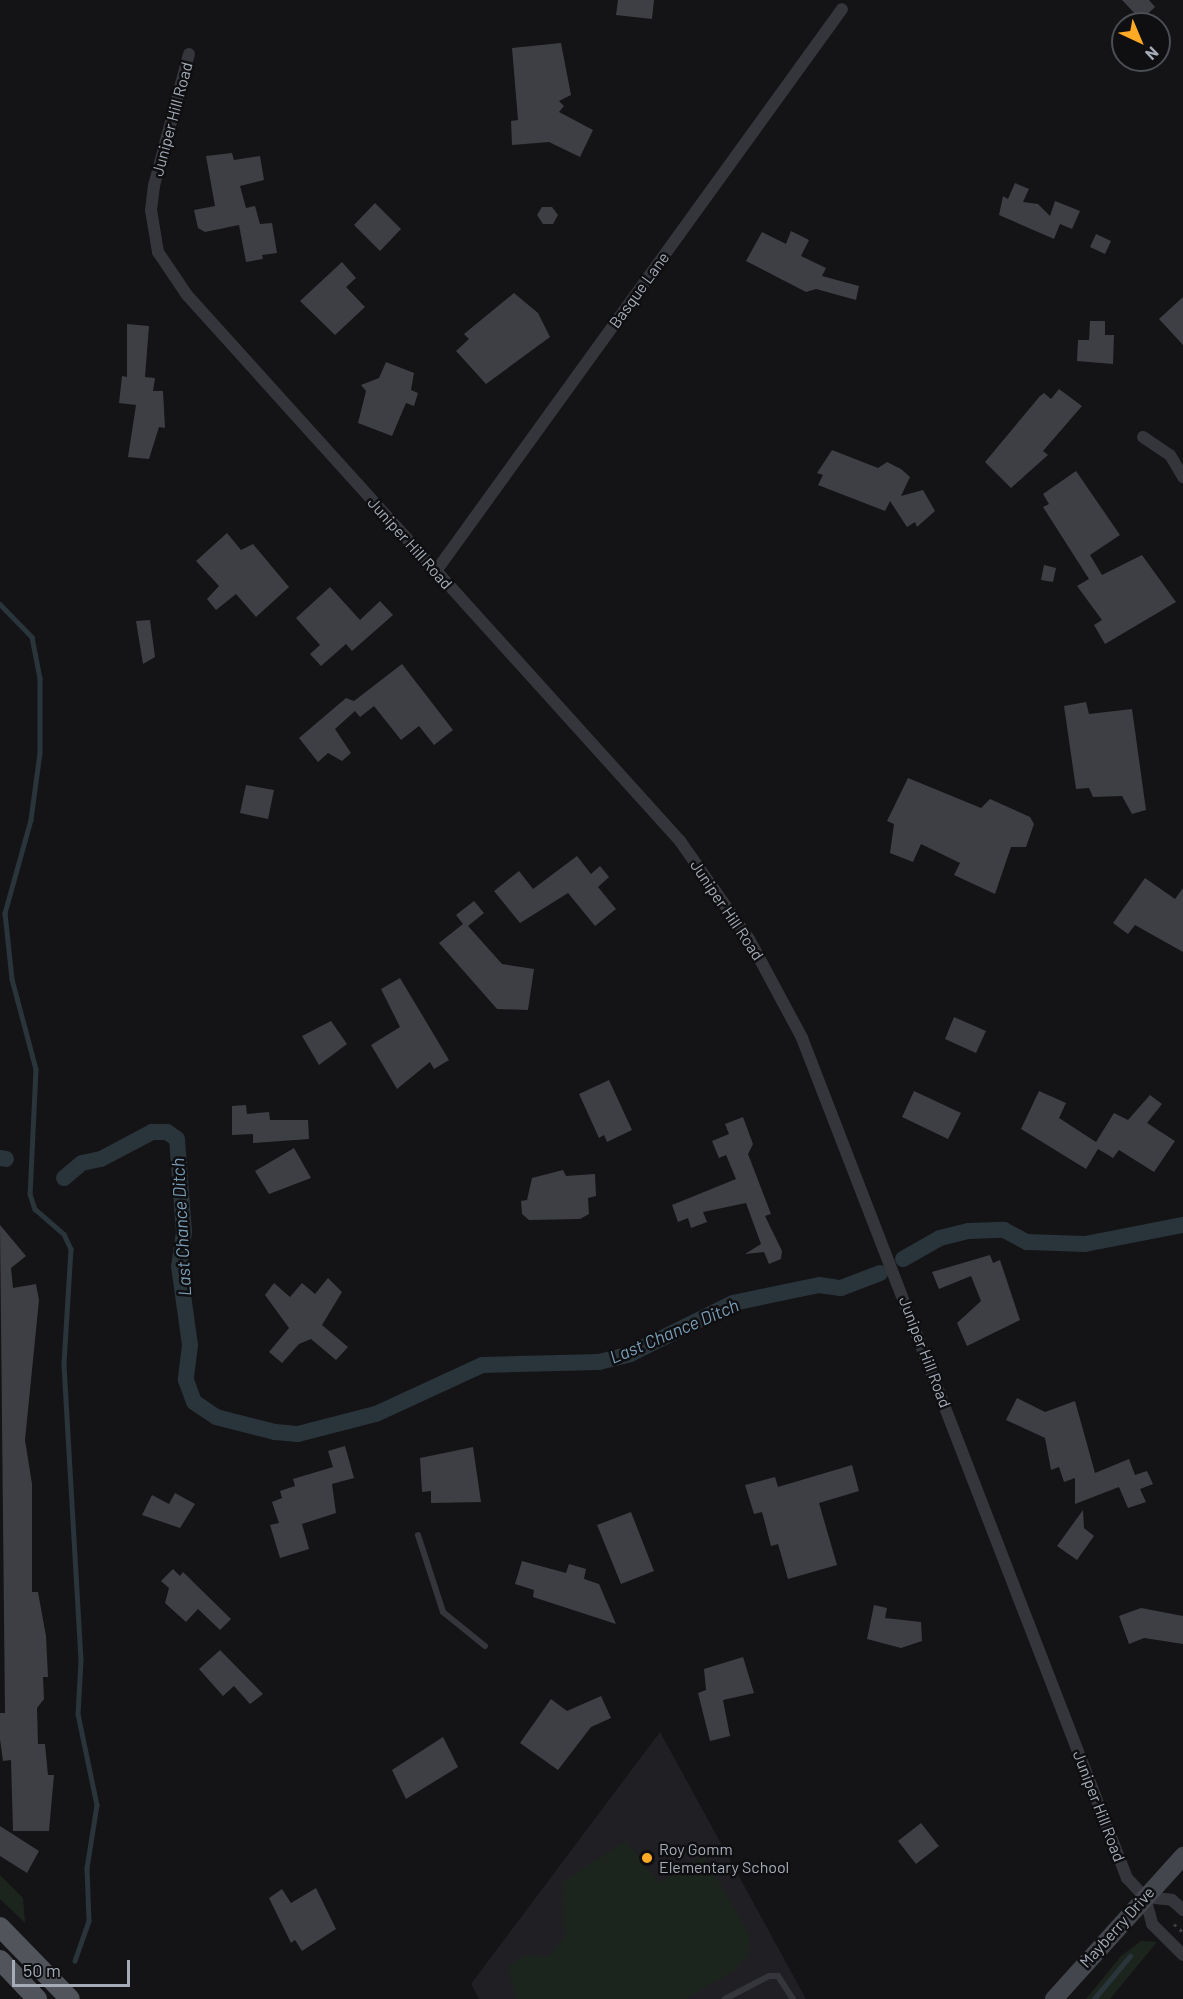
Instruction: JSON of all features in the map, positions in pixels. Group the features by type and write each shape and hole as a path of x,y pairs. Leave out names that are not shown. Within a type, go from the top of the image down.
{"main road":[{"name":"Mayberry Drive","path":"1054,1999 1183,1856"},
{"path":"0,1927 70,1999"},
{"path":"0,1960 37,1999"}],"street":[{"name":"Basque Lane","path":"436,572 842,9"},
{"name":"Juniper Hill Road","path":"189,54 154,186 151,221 158,252 187,295 680,841 729,906 769,973 802,1038 1127,1878 1145,1897"},
{"path":"1143,437 1170,455 1183,477"},
{"path":"1183,1910 1172,1900 1145,1897 1152,1924 1183,1955"}],"lane":[{"path":"418,1535 443,1612 485,1646"},
{"path":"725,1999 769,1976 778,1976 793,1999"}],"shaded area":[{"name":"Roy Gomm Elementary School","path":"660,1732 806,1999 479,1999 471,1984"},
{"path":"626,1841 659,1883 702,1857 706,1859 750,1936 747,1957 732,1972 685,1999 516,1999 508,1968 524,1955 548,1957 565,1936 564,1881"},
{"path":"0,1875 23,1898 25,1923 0,1899"},
{"path":"1141,1941 1157,1942 1110,1999 1086,1999 1121,1956"}],"building":[{"path":"618,0 654,0 652,19 616,15"},
{"path":"1122,0 1149,0 1155,7 1150,12 1133,12"},
{"path":"561,43 571,95 559,101 564,106 559,112 593,130 580,157 549,142 512,145 511,121 518,120 512,48"},
{"path":"232,153 234,160 260,156 264,180 240,186 246,208 255,206 260,224 272,223 277,253 262,255 263,259 246,262 239,225 205,232 198,228 194,210 215,206 206,156"},
{"path":"1015,183 1029,189 1023,202 1038,204 1050,216 1055,201 1080,211 1072,229 1060,224 1054,239 999,215 1003,196 1008,199"},
{"path":"375,203 401,229 380,251 354,225"},
{"path":"542,207 552,207 558,215 553,224 543,224 537,215"},
{"path":"791,231 809,240 801,256 826,268 822,276 859,286 856,300 816,289 806,292 746,261 762,232 786,244"},
{"path":"1096,234 1111,241 1105,254 1090,247"},
{"path":"342,262 356,278 346,287 365,307 335,335 300,301"},
{"path":"514,293 538,313 550,337 486,384 456,351 469,339 464,334"},
{"path":"1183,297 1183,345 1159,319"},
{"path":"1090,321 1105,321 1105,335 1114,335 1113,364 1077,361 1078,340 1089,340"},
{"path":"127,324 149,326 145,377 155,378 153,391 163,391 165,428 159,427 149,459 128,457 136,405 119,403 122,376 127,377"},
{"path":"386,362 414,373 411,390 418,393 414,406 406,403 392,436 358,423 366,391 361,385 379,378"},
{"path":"1059,389 1082,406 1043,451 1048,455 1011,488 985,462 1040,396 1044,393 1051,399"},
{"path":"832,450 878,468 887,462 901,469 910,477 901,496 923,490 935,511 917,527 915,522 907,527 890,501 885,511 818,485 823,475 817,473"},
{"path":"1076,471 1120,535 1090,555 1102,575 1142,555 1176,602 1105,644 1094,625 1102,620 1077,586 1089,579 1043,507 1049,504 1043,494"},
{"path":"227,533 241,550 253,544 289,587 256,617 236,594 216,610 207,599 219,586 196,561"},
{"path":"1044,565 1056,568 1053,582 1041,580"},
{"path":"330,587 360,620 380,601 393,615 352,651 346,644 321,666 310,654 320,645 296,618"},
{"path":"150,620 155,657 143,664 136,621"},
{"path":"402,664 453,730 434,745 419,726 401,740 374,706 360,717 355,711 335,729 351,753 342,761 328,753 318,762 299,738 346,698 354,701"},
{"path":"1086,702 1089,714 1132,709 1146,810 1132,814 1122,796 1093,797 1089,788 1076,789 1064,706"},
{"path":"908,778 981,808 990,799 1030,817 1034,824 1026,847 1011,847 995,894 954,875 960,863 921,844 913,862 890,853 894,824 887,821"},
{"path":"246,785 274,790 268,819 240,813"},
{"path":"577,856 591,874 600,866 609,877 598,887 616,909 595,926 568,893 520,923 494,891 519,871 533,889"},
{"path":"1145,878 1175,899 1183,888 1183,952 1135,925 1128,934 1113,923"},
{"path":"474,901 484,913 468,926 502,964 534,969 528,1010 497,1009 439,943 463,924 456,915"},
{"path":"400,978 449,1060 434,1069 430,1062 397,1089 371,1045 400,1027 381,989"},
{"path":"954,1017 986,1031 976,1053 945,1039"},
{"path":"331,1021 347,1044 319,1065 302,1036"},
{"path":"609,1080 632,1130 607,1142 604,1135 599,1138 579,1094"},
{"path":"914,1091 961,1113 948,1139 902,1117"},
{"path":"1039,1091 1066,1103 1059,1118 1096,1142 1114,1113 1128,1120 1150,1095 1162,1104 1147,1123 1175,1141 1154,1172 1119,1150 1113,1158 1098,1149 1086,1169 1021,1129"},
{"path":"246,1105 247,1114 269,1112 270,1120 308,1120 309,1139 253,1143 253,1134 232,1135 232,1106"},
{"path":"743,1117 753,1144 748,1154 771,1214 765,1216 782,1251 781,1259 769,1264 764,1252 745,1254 761,1244 746,1203 703,1212 707,1222 691,1228 688,1218 678,1222 672,1205 736,1179 726,1155 719,1158 712,1141 729,1134 725,1124"},
{"path":"294,1148 311,1178 269,1194 255,1171"},
{"path":"563,1170 566,1176 595,1174 596,1196 588,1198 589,1214 580,1219 529,1220 522,1214 521,1201 527,1200 532,1178"},
{"path":"0,1225 26,1256 11,1268 13,1288 36,1284 39,1300 25,1440 32,1484 32,1592 38,1592 46,1636 48,1677 43,1677 44,1699 37,1708 38,1744 45,1744 48,1775 54,1775 49,1831 13,1831 11,1760 3,1761 0,1739 0,1713 5,1713"},
{"path":"990,1255 993,1263 1000,1260 1020,1320 967,1346 957,1323 981,1301 971,1276 939,1289 932,1272"},
{"path":"328,1278 342,1292 322,1325 348,1347 336,1360 311,1339 299,1344 282,1363 269,1352 289,1328 265,1295 274,1283 290,1297 302,1283 315,1294"},
{"path":"1017,1398 1045,1412 1075,1401 1095,1473 1129,1459 1135,1475 1147,1471 1153,1484 1140,1489 1146,1502 1128,1508 1119,1487 1075,1504 1075,1478 1064,1482 1059,1467 1051,1470 1045,1438 1006,1420"},
{"path":"345,1446 354,1478 332,1484 336,1513 302,1524 309,1549 280,1558 270,1525 279,1523 272,1502 282,1498 280,1491 295,1486 293,1479 333,1467 328,1451"},
{"path":"473,1447 481,1502 431,1503 431,1491 422,1492 420,1458"},
{"path":"852,1465 859,1491 819,1503 837,1565 788,1579 778,1544 771,1546 762,1512 754,1514 745,1485 775,1477 778,1487"},
{"path":"175,1493 195,1504 180,1528 142,1515 152,1495 169,1504"},
{"path":"1083,1510 1084,1528 1094,1536 1077,1560 1057,1546"},
{"path":"631,1512 654,1571 621,1584 597,1525"},
{"path":"522,1561 566,1573 569,1564 586,1569 584,1579 599,1584 616,1624 533,1597 534,1590 515,1584"},
{"path":"173,1569 180,1576 183,1572 231,1619 220,1630 198,1609 186,1622 165,1603 169,1588 161,1581"},
{"path":"874,1605 887,1608 885,1618 921,1622 922,1641 901,1648 867,1639"},
{"path":"1141,1608 1183,1616 1183,1644 1144,1638 1129,1644 1119,1616"},
{"path":"220,1650 263,1694 250,1704 234,1686 223,1696 199,1669"},
{"path":"743,1657 754,1693 723,1700 730,1736 710,1741 698,1693 706,1690 704,1669"},
{"path":"601,1696 611,1718 591,1727 558,1770 520,1743 551,1699 567,1711"},
{"path":"443,1737 458,1767 406,1799 392,1770"},
{"path":"921,1823 939,1846 916,1864 898,1841"},
{"path":"0,1826 39,1851 27,1873 0,1856"},
{"path":"316,1888 336,1929 302,1951 295,1940 291,1943 269,1898 282,1889 291,1903"}],"waterway":[{"path":"0,604 32,637 40,678 40,753 31,820 5,913 12,979 36,1069 30,1194 35,1209 64,1234 71,1249 64,1365 81,1661 78,1714 97,1805 87,1868 89,1921 75,1961"},
{"name":"Last Chance Ditch","path":"64,1178 82,1163 101,1159 152,1132 167,1132 177,1139 184,1232 179,1266 190,1345 186,1380 194,1402 216,1417 275,1432 298,1434 376,1414 482,1365 599,1362 630,1354 733,1303 819,1285 841,1288 880,1273"},
{"name":"Last Chance Ditch","path":"0,1158 6,1159"},
{"name":"Last Chance Ditch","path":"903,1259 940,1238 968,1231 1004,1230 1027,1242 1085,1244 1183,1225"},
{"path":"1094,1999 1130,1956"}],"place":[{"name":"Roy Gomm Elementary School","path":"647,1858"}]}
